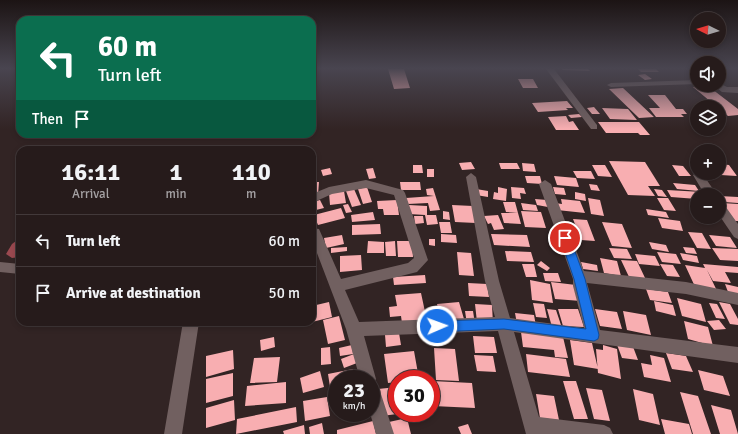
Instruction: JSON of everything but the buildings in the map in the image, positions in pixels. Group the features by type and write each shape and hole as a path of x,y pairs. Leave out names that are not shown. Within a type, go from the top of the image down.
{"street":[{"path":"565,89 594,127"},
{"path":"726,90 738,90"},
{"path":"471,177 492,281 533,430 604,434"},
{"path":"316,197 329,191 366,184 400,193 421,260 412,268 336,286"},
{"path":"545,184 580,279 594,335"},
{"path":"726,216 738,234"},
{"path":"316,238 354,329 365,370"},
{"path":"0,267 16,269"},
{"path":"580,279 587,276 679,287 738,299"},
{"path":"354,329 504,324 738,355"},
{"path":"173,434 190,326"},
{"path":"380,418 385,434"}],"shaded area":[{"path":"16,241 16,258 12,258 6,254 12,244"}],"route":[{"path":"437,326 504,324 594,335 580,286 580,279 565,238"}]}
